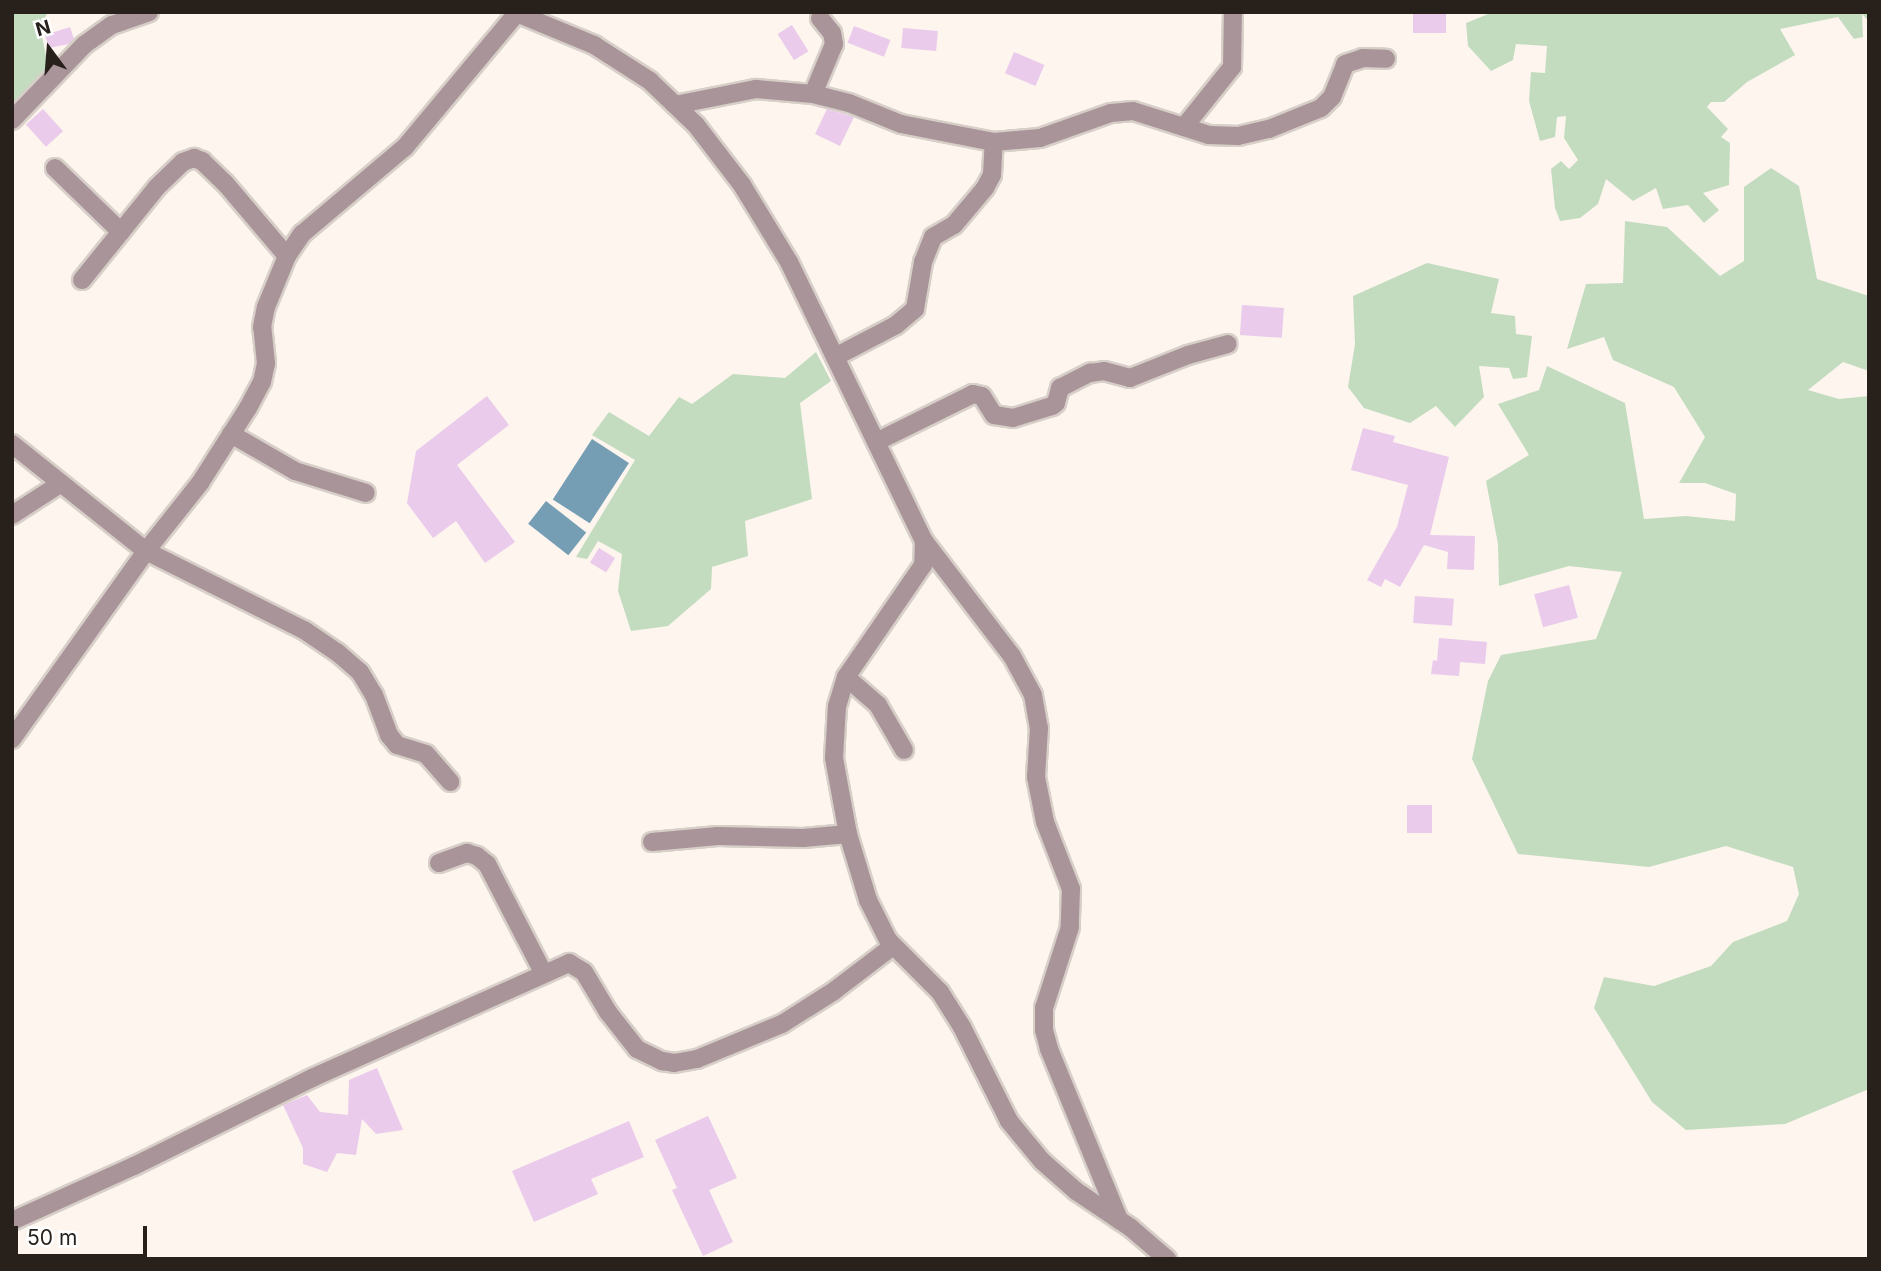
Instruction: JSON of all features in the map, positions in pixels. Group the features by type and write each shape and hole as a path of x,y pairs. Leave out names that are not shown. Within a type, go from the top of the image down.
{"street":[{"path":"12,120 84,46 113,25 149,12"},
{"path":"1184,127 1233,66 1233,12"},
{"path":"12,739 146,551 200,482 262,382 266,363 262,327 266,307 288,256 321,215 405,147 515,13 594,46 650,81 696,125 742,184 789,262 924,541 1012,656 1033,695 1039,728 1036,777 1045,822 1071,889 1070,927 1044,1008 1044,1030 1049,1049 1119,1220"},
{"path":"813,94 834,44 832,33 820,18"},
{"path":"675,105 756,89 813,94 849,103 901,124 994,142 1040,138 1111,113 1133,111 1209,135 1238,136 1269,129 1321,108 1332,97 1345,64 1363,58 1385,59"},
{"path":"835,357 896,325 915,309 923,262 933,237 954,225 985,188 992,174 994,142"},
{"path":"82,280 175,169 194,158 202,161 225,183 288,256"},
{"path":"55,168 121,232"},
{"path":"876,442 973,394 982,396 994,415 1013,418 1052,406 1057,400 1060,388 1090,373 1104,371 1130,378 1188,355 1228,344"},
{"path":"231,434 295,471 366,494"},
{"path":"12,444 146,551 304,630 338,653 360,672 374,695 388,735 397,746 426,754 450,782"},
{"path":"12,515 60,484"},
{"path":"924,541 923,565 846,677 838,706 834,758 848,834 868,900 893,946 940,992 962,1027 1009,1121 1042,1161 1076,1191 1119,1220 1167,1259"},
{"path":"846,677 878,705 904,750"},
{"path":"652,842 718,836 803,838 848,834"},
{"path":"439,863 467,853 477,856 487,864 543,972"},
{"path":"12,1221 543,972 569,963 578,966 608,1012 637,1049 662,1061 674,1063 697,1059 782,1024 834,991 893,946"}],"green space":[{"path":"12,12 52,12 47,14 40,27 49,70 12,107"},
{"path":"1493,12 1869,12 1869,21 1862,14 1863,37 1854,39 1838,17 1780,29 1795,55 1747,82 1724,102 1711,102 1707,107 1728,129 1721,137 1730,143 1729,185 1703,193 1719,210 1704,223 1688,205 1663,209 1656,188 1633,201 1606,179 1598,204 1580,218 1560,221 1555,208 1551,169 1561,161 1569,169 1578,160 1564,138 1566,116 1557,117 1555,137 1540,141 1529,101 1531,72 1545,73 1547,46 1516,44 1513,60 1491,71 1468,46 1466,23"},
{"path":"1771,168 1799,186 1817,279 1869,296 1869,371 1843,362 1808,390 1839,399 1869,396 1869,1089 1785,1124 1686,1130 1652,1102 1594,1008 1604,977 1654,986 1711,966 1733,942 1787,921 1799,894 1793,867 1726,846 1649,867 1518,854 1472,759 1488,681 1501,655 1596,639 1622,572 1569,566 1499,586 1498,544 1486,481 1529,455 1498,404 1539,390 1547,366 1625,403 1644,519 1686,516 1735,521 1736,494 1705,483 1679,483 1705,437 1674,387 1613,360 1604,337 1567,349 1586,284 1623,283 1625,221 1667,227 1720,276 1744,261 1744,187"},
{"path":"1427,263 1499,279 1491,313 1515,316 1516,334 1532,336 1527,377 1513,379 1509,368 1479,366 1484,397 1455,427 1436,406 1410,423 1364,408 1348,387 1355,344 1353,296"},
{"path":"816,352 831,381 800,403 812,499 745,521 748,556 712,567 711,589 668,626 631,631 618,591 622,554 598,541 587,559 576,557 635,460 592,435 609,412 649,436 679,397 692,404 733,374 785,378"}],"water":[{"path":"592,439 629,463 590,523 553,499"},
{"path":"546,501 586,532 568,555 528,524"}],"building":[{"path":"1413,12 1446,12 1446,33 1413,33"},
{"path":"792,25 808,51 794,60 778,34"},
{"path":"854,26 890,40 884,57 848,43"},
{"path":"70,27 74,39 69,44 49,48 45,35"},
{"path":"903,28 938,31 936,51 901,48"},
{"path":"1014,52 1044,65 1035,86 1005,73"},
{"path":"43,109 63,131 46,147 26,124"},
{"path":"827,109 854,117 840,146 815,134"},
{"path":"1242,305 1284,308 1282,338 1240,335"},
{"path":"487,396 509,425 457,465 515,542 485,563 456,521 433,538 407,503 416,451"},
{"path":"1363,428 1395,436 1393,442 1449,457 1430,535 1475,536 1474,570 1447,569 1448,552 1424,545 1400,587 1385,579 1381,587 1367,580 1397,527 1408,485 1351,470"},
{"path":"599,548 615,558 606,572 590,562"},
{"path":"1569,585 1578,618 1543,627 1534,594"},
{"path":"1415,596 1454,599 1452,626 1413,623"},
{"path":"1439,638 1487,642 1485,664 1460,662 1459,676 1431,674 1433,660 1437,661"},
{"path":"1407,805 1432,805 1432,833 1407,833"},
{"path":"377,1068 403,1130 376,1134 362,1119 356,1155 337,1153 327,1172 303,1164 303,1148 283,1105 307,1095 320,1112 348,1115 349,1080"},
{"path":"708,1116 737,1178 709,1190 733,1242 703,1256 672,1190 677,1188 655,1140"},
{"path":"629,1121 644,1157 591,1179 598,1194 534,1222 512,1171"}]}
